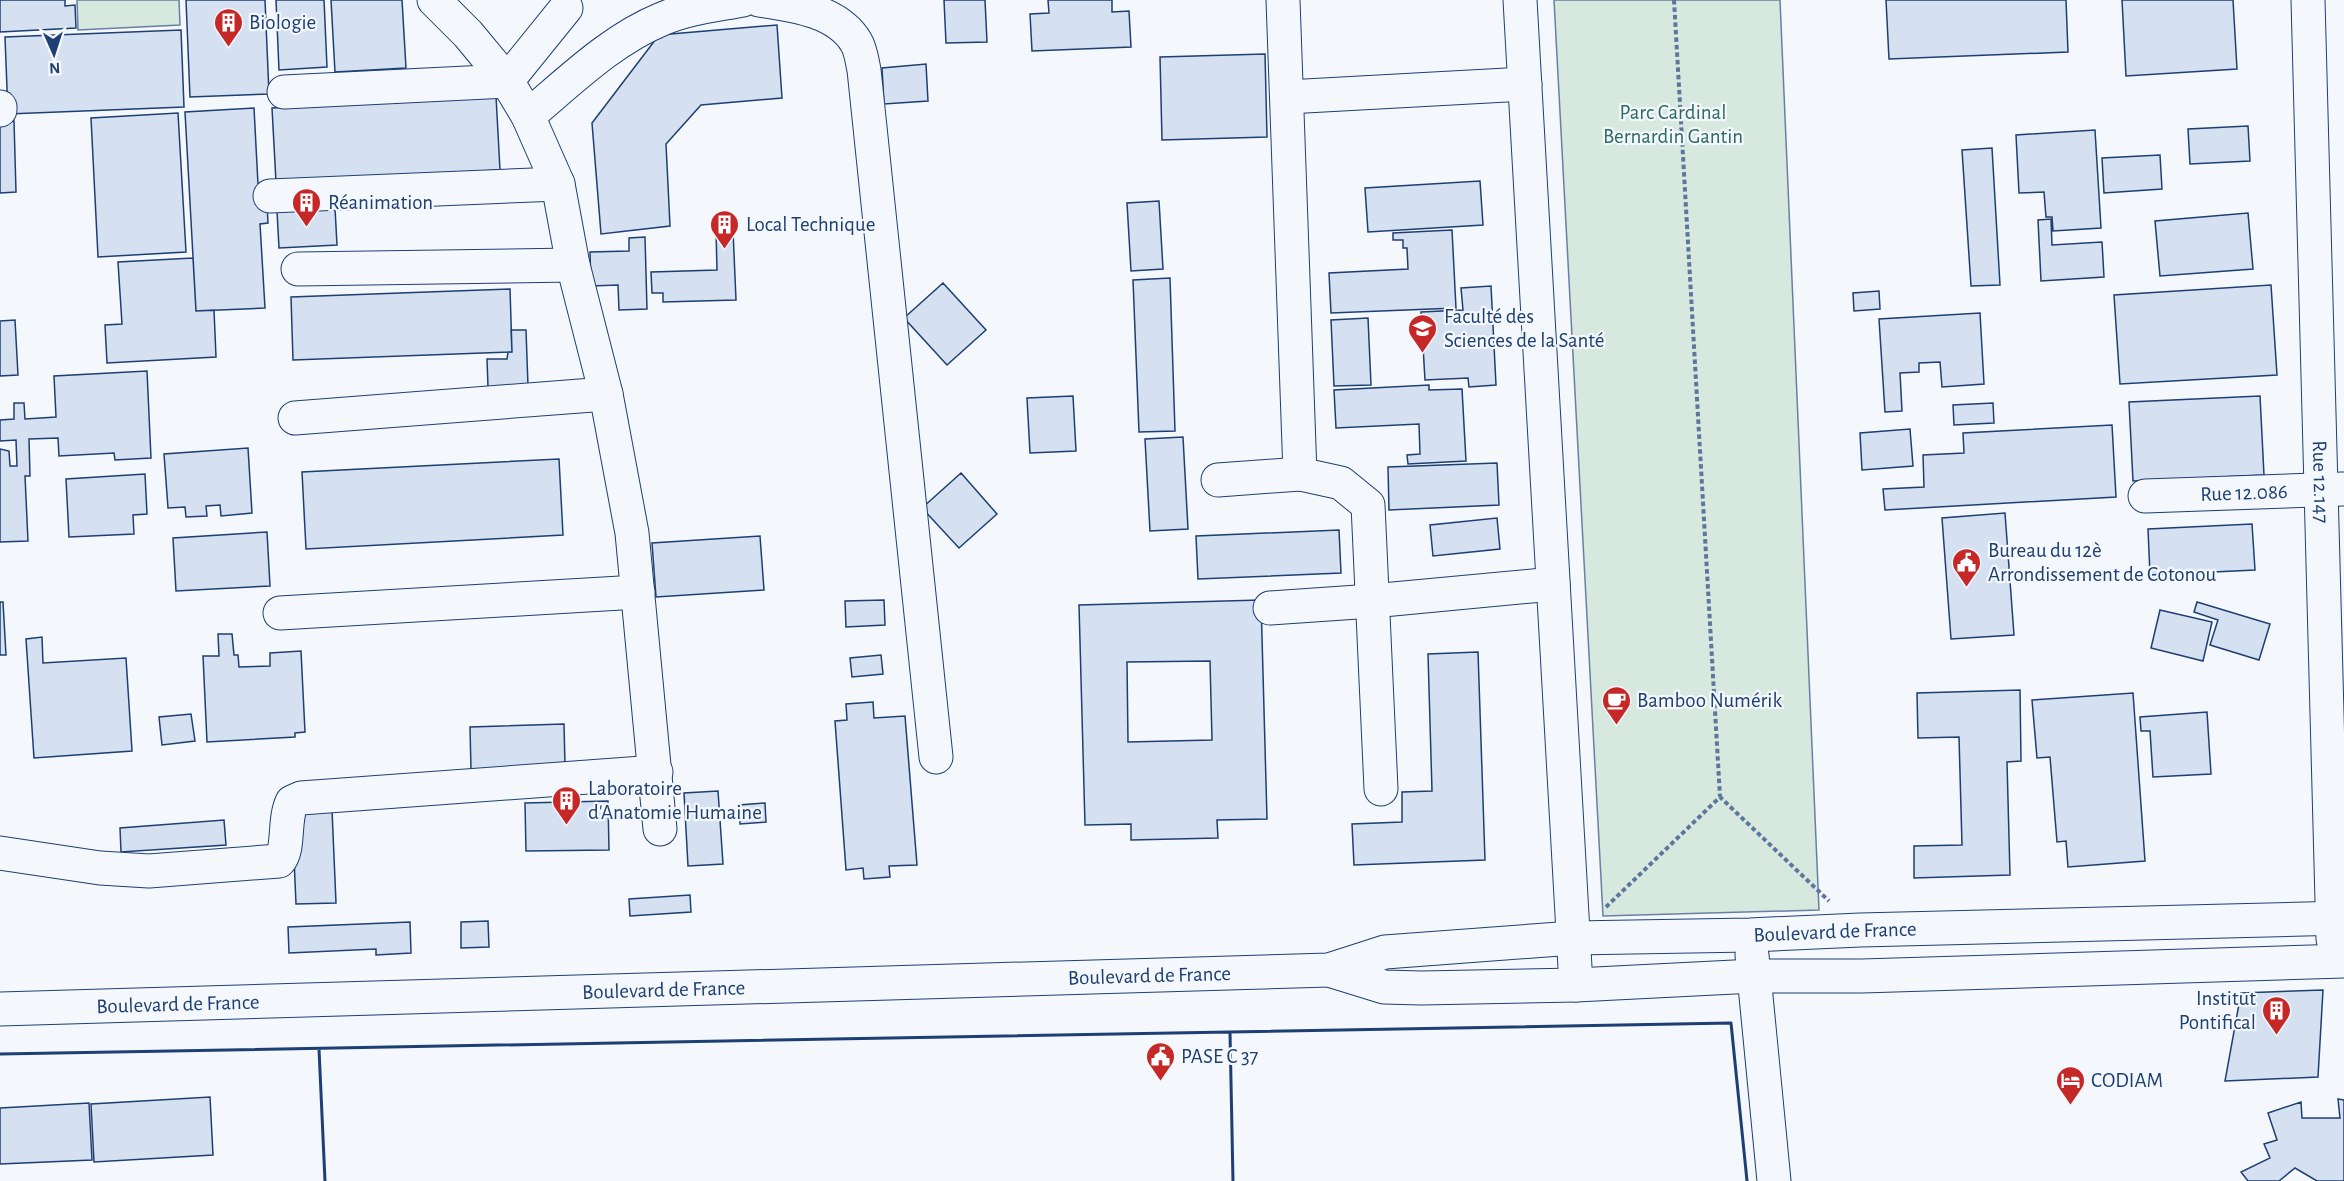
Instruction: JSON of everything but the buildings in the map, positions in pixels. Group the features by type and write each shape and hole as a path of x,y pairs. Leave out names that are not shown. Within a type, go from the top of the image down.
{"street":[{"path":"434,0 468,34 507,81 528,116 558,184 573,265 606,394 633,533 660,829"},
{"path":"528,116 627,37 663,18 703,7 743,0"},
{"path":"759,0 801,7 835,20 856,42 864,70 936,757"},
{"path":"1283,0 1299,474"},
{"path":"1520,0 1576,985"},
{"name":"Rue 12.147","path":"2308,0 2330,298 2338,961"},
{"path":"284,92 507,81 566,8"},
{"path":"1287,98 1525,84"},
{"path":"270,196 558,184"},
{"path":"297,269 573,265"},
{"path":"295,418 606,394"},
{"path":"1218,480 1299,474 1341,483 1368,505 1381,789"},
{"name":"Rue 12.086","path":"2145,496 2333,490"},
{"path":"1270,608 1553,584"},
{"path":"280,613 638,592"},
{"path":"0,853 100,868 149,871 279,861 284,855 287,813 292,802 301,798 656,772"},
{"name":"Boulevard de France","path":"0,1009 1329,970 1385,952 1573,938 2339,918"},
{"path":"1750,935 1774,1181"},
{"name":"Boulevard de France","path":"1329,970 1384,987 1576,985 1754,976 1862,976 2338,961"}],"path":[{"path":"1674,0 1720,797 1860,930"},
{"path":"1573,938 1720,797"}],"green space":[{"path":"77,0 179,0 180,25 78,30"},
{"name":"Parc Cardinal Bernardin Gantin","path":"1554,0 1780,0 1819,910 1603,916"}],"wall":[{"path":"0,1054 1731,1023 1747,1181"},
{"path":"1230,1032 1233,1181"},
{"path":"319,1049 325,1181"}],"place":[{"name":"Biologie","path":"228,48"},
{"name":"Réanimation","path":"307,228"},
{"name":"Local Technique","path":"725,250"},
{"name":"Faculté des Sciences de la Santé","path":"1423,354"},
{"name":"Bureau du 12è Arrondissement de Cotonou","path":"1967,588"},
{"name":"Bamboo Numérik","path":"1616,726"},
{"name":"Laboratoire d'Anatomie Humaine","path":"567,826"},
{"name":"Institut Pontifical","path":"2277,1036"},
{"name":"PASE C 37","path":"1160,1082"},
{"name":"CODIAM","path":"2070,1106"}]}
